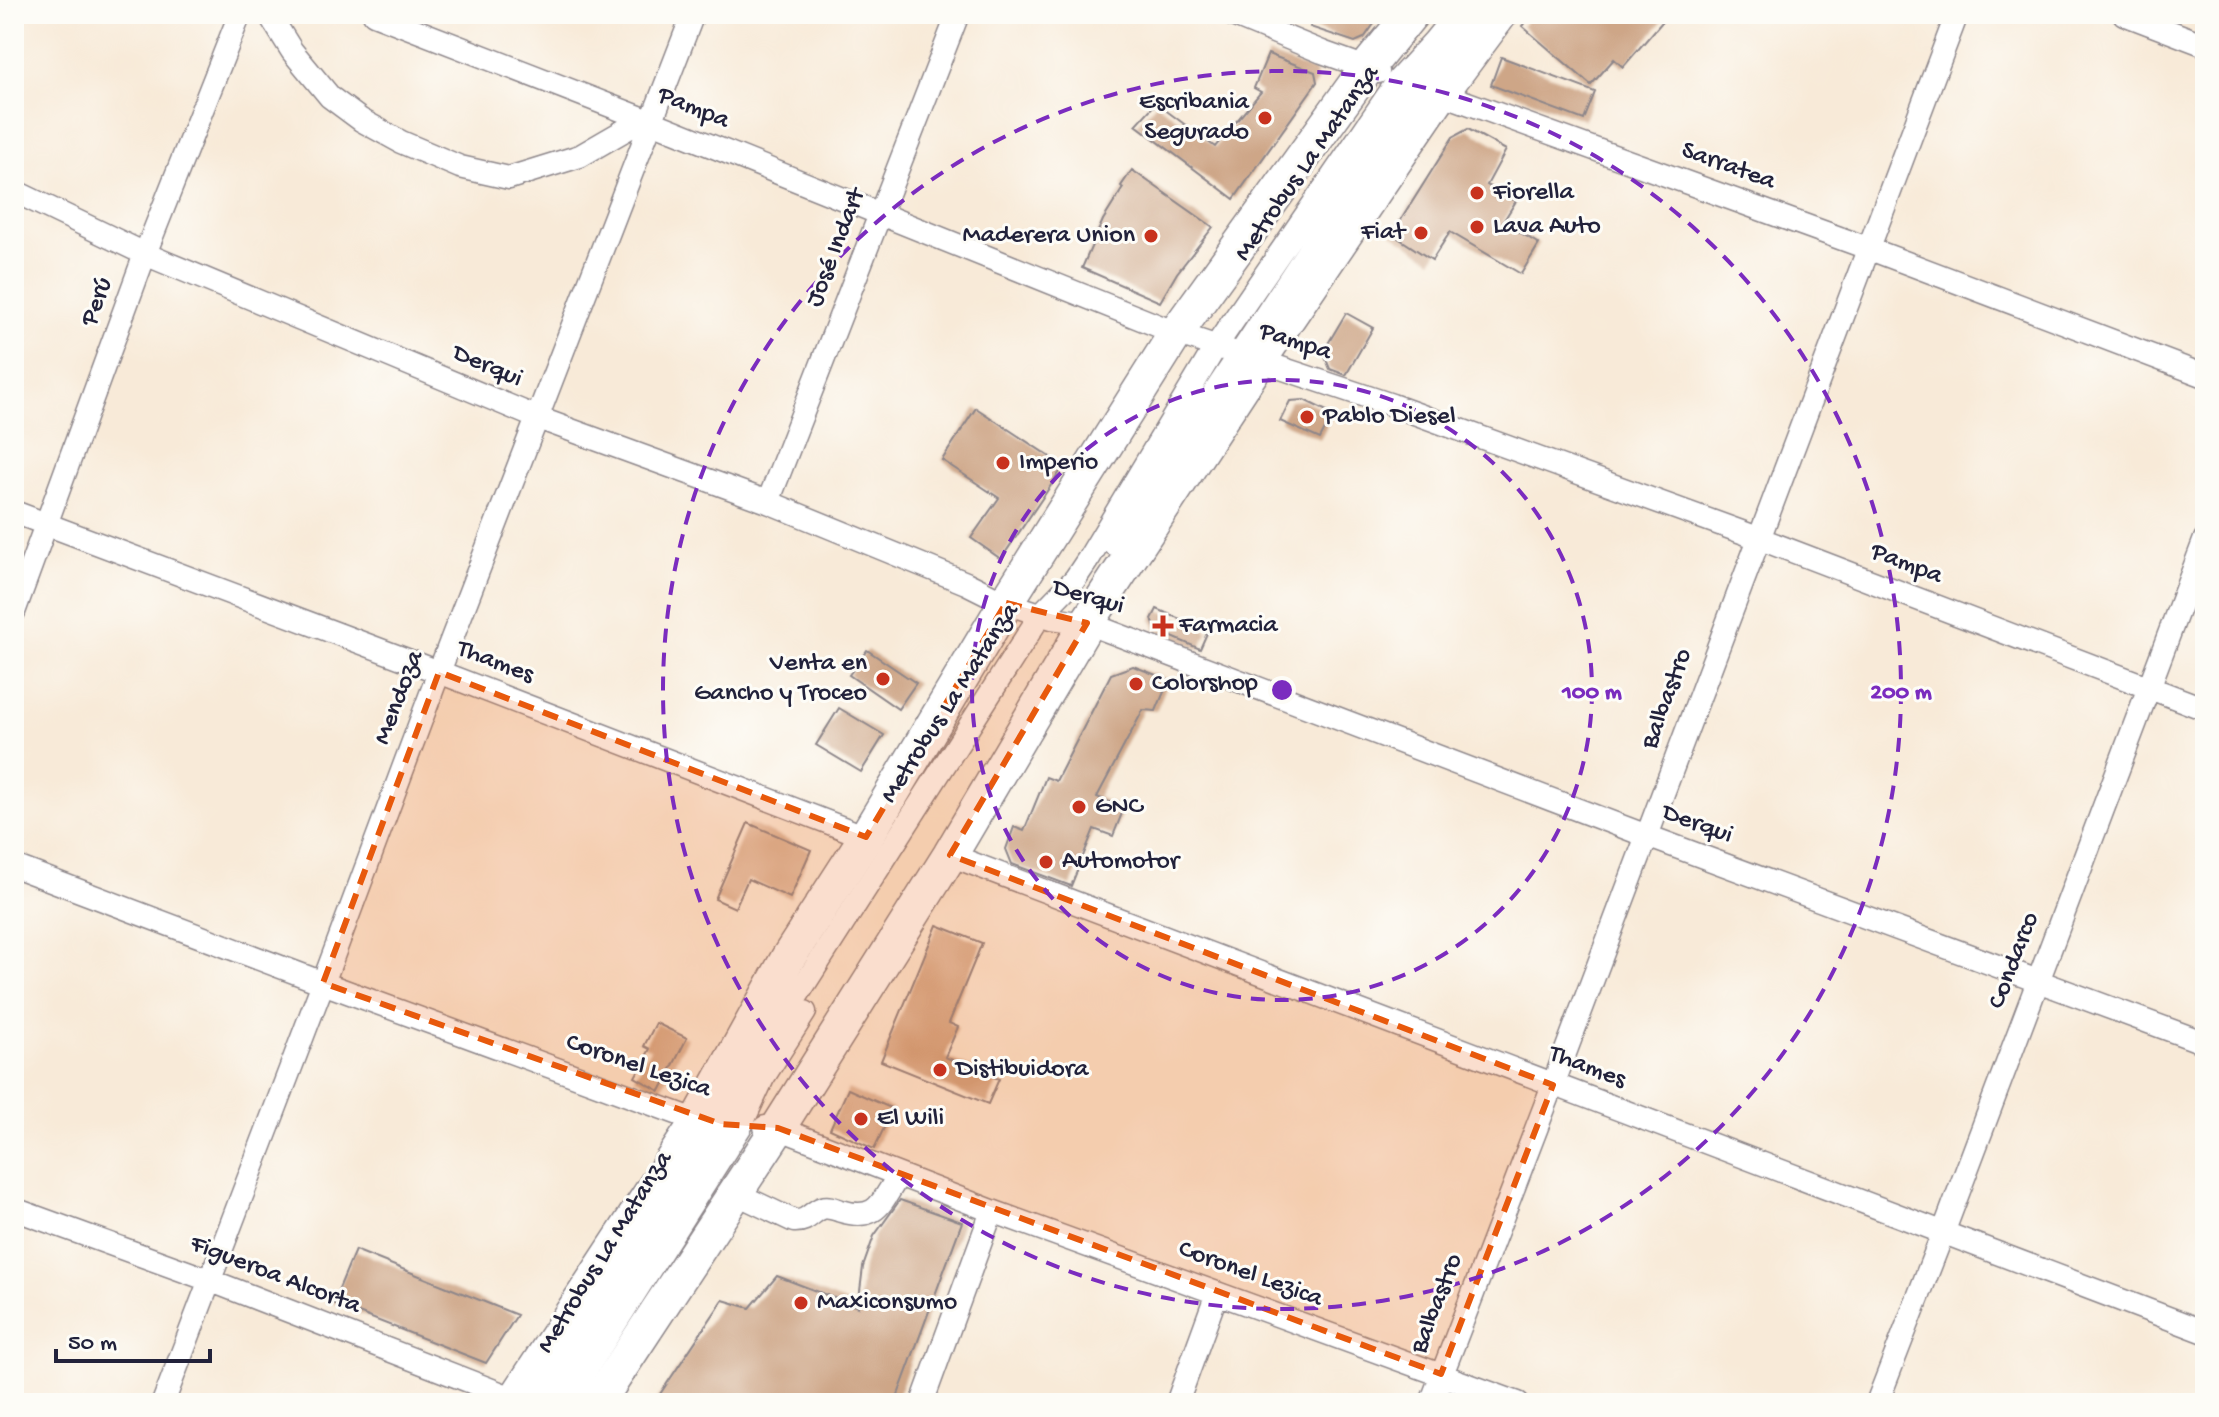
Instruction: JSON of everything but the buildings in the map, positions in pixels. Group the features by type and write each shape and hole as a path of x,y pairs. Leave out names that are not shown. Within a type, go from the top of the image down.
{"highway":[{"path":"597,1403 778,1128 950,855 1249,357 1406,81 1411,14"},
{"path":"524,1402 720,1124 788,958 866,837 1006,603 1176,333 1406,81 1500,14"}],"street":[{"name":"Perú","path":"14,612 145,254 240,14"},
{"path":"269,14 292,51 330,97 374,128 460,167 509,178 580,156 648,120"},
{"name":"Pampa","path":"374,14 648,120 1176,333 1392,405 1758,538 2205,709"},
{"name":"Mendoza","path":"163,1403 538,418 648,120 693,14"},
{"name":"José Indart","path":"768,502 958,14"},
{"name":"Sarratea","path":"1230,14 1322,52 1870,249 2205,376"},
{"name":"Metrobus La Matanza","path":"565,1403 749,1071 1047,616 1075,579 1216,346 1456,14"},
{"name":"Metrobus La Matanza","path":"1406,81 1474,14"},
{"name":"Balbastro","path":"1431,1403 1957,14"},
{"path":"2124,14 2205,45"},
{"name":"Derqui","path":"14,191 145,254 538,418 768,502 966,583 1006,603 1047,616 1087,623 1647,836 2205,1043"},
{"name":"Metrobus La Matanza","path":"1047,616 1088,584 1249,357"},
{"name":"Thames","path":"14,512 866,837"},
{"name":"Condarco","path":"1877,1403 2205,539"},
{"name":"Thames","path":"950,855 2205,1332"},
{"name":"Coronel Lezica","path":"14,866 323,983 720,1124 778,1128 992,1211 1518,1403"},
{"path":"735,1193 794,1221 807,1219 822,1208 830,1207 856,1215 866,1214 875,1210 899,1175"},
{"name":"Figueroa Alcorta","path":"14,1209 209,1280 524,1402"},
{"path":"922,1403 992,1211"},
{"path":"1177,1403 1217,1293"}],"highlighted area":[{"path":"1006,603 1087,623 950,855 1553,1085 1441,1374 778,1128 721,1124 323,983 439,672 866,837"}],"place":[{"name":"Escribania Segurado","path":"1265,118"},
{"name":"Fiorella","path":"1477,193"},
{"name":"Lava Auto","path":"1477,227"},
{"name":"Fiat","path":"1421,233"},
{"name":"Maderera Union","path":"1151,236"},
{"name":"Pablo Diesel","path":"1307,417"},
{"name":"Imperio","path":"1003,463"},
{"name":"Farmacia","path":"1163,626"},
{"name":"Venta en Gancho y Troceo","path":"883,679"},
{"name":"Colorshop","path":"1136,684"},
{"name":"GNC","path":"1079,807"},
{"name":"Automotor","path":"1046,862"},
{"name":"Distibuidora","path":"940,1070"},
{"name":"El Wili","path":"861,1119"},
{"name":"Maxiconsumo","path":"801,1303"}]}
